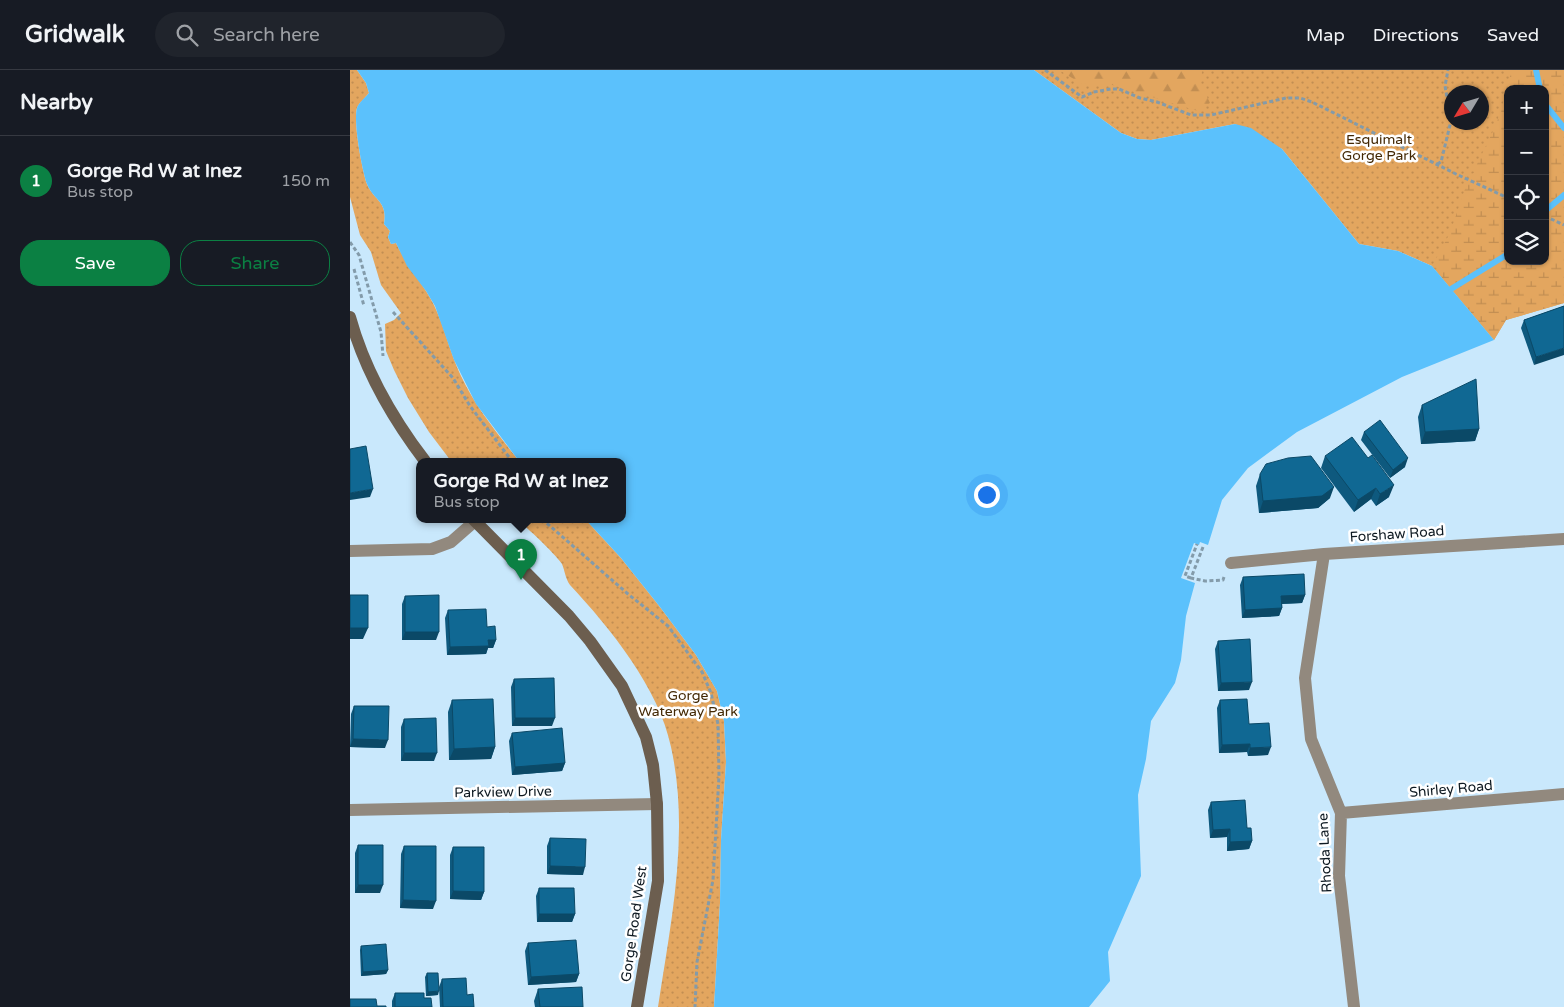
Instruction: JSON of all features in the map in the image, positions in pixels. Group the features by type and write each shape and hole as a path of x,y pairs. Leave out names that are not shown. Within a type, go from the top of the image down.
{"main road":[{"path":"350,317 368,366 382,394 423,458"},
{"name":"Gorge Road West","path":"477,523 569,616 607,663 622,686 646,737 653,766 657,804 658,881 638,1007"}],"street":[{"path":"350,551 432,549 451,542 471,523"},
{"name":"Forshaw Road","path":"1231,563 1324,554 1564,538"},
{"name":"Rhoda Lane","path":"1324,554 1304,678 1312,739 1341,813 1339,876 1354,1007"},
{"name":"Shirley Road","path":"1341,813 1564,794"},
{"name":"Parkview Drive","path":"350,810 657,804"}],"path":[{"path":"1045,70 1082,97 1110,89 1120,89 1140,98 1157,102 1191,115 1211,115 1286,98 1300,98 1312,102 1504,196"},
{"path":"1436,164 1440,162 1451,121 1445,86 1448,70"},
{"path":"1549,218 1564,225"},
{"path":"350,242 359,255 381,332 385,361"},
{"path":"354,269 365,312"},
{"path":"393,312 453,378 470,406 510,458"},
{"path":"547,523 668,626 702,672 711,693 718,724 719,776 713,880 697,962 695,1007"},
{"path":"1197,544 1185,576 1205,581 1223,580 1231,563"},
{"path":"1192,578 1203,547"}],"green space":[{"path":"350,70 357,70 366,83 369,93 357,108 356,114 363,168 370,190 384,210 384,224 390,231 388,237 391,244 396,243 434,305 457,367 473,399 517,458 449,458 429,432 408,398 386,351 385,324 394,320 401,313 381,285 371,252 360,235 350,197"},
{"name":"Esquimalt Gorge Park","path":"1034,70 1564,70 1564,303 1506,320 1494,340 1432,266 1398,251 1359,244 1282,149 1235,124 1151,140 1137,139 1121,133"},
{"path":"1059,70 1202,70 1201,84 1210,103 1198,111 1109,84 1082,84"},
{"path":"1511,70 1564,70 1564,303 1506,320 1494,340 1432,266 1450,233 1465,189 1496,125 1504,99 1504,265 1549,265 1549,85 1508,85"},
{"name":"Gorge Waterway Park","path":"521,523 589,523 621,558 660,607 696,655 717,691 724,721 726,762 714,1007 658,1007 673,910 679,844 676,779 665,725 656,703 631,660 601,620 570,585 559,560"}],"water":[{"path":"357,70 1034,70 1121,133 1137,139 1151,140 1235,124 1251,128 1282,149 1359,244 1398,251 1432,266 1494,340 1402,377 1297,432 1248,468 1222,500 1208,545 1200,542 1199,545 1194,543 1181,578 1195,583 1186,616 1181,660 1175,683 1151,721 1146,759 1138,795 1141,876 1108,952 1110,981 1089,1007 714,1007 726,762 724,721 717,691 696,655 660,607 621,558 589,523 626,523 626,458 517,458 476,404 454,360 435,306 407,266 396,243 391,244 388,237 390,231 384,224 384,210 367,184 356,123 357,108 369,93 366,83"}],"building":[{"path":"1564,306 1564,348 1536,357 1524,320"},
{"path":"1476,379 1479,429 1425,432 1422,405"},
{"path":"1380,420 1408,458 1393,470 1364,432"},
{"path":"1352,437 1368,458 1372,455 1394,485 1380,494 1376,488 1358,500 1325,456"},
{"path":"366,446 373,489 350,493 350,449"},
{"path":"1311,456 1334,487 1322,496 1263,501 1260,474 1266,464 1288,458"},
{"path":"1304,574 1305,595 1281,596 1282,608 1245,610 1243,577"},
{"path":"350,595 368,595 368,628 350,628"},
{"path":"439,595 439,632 405,632 405,596"},
{"path":"486,609 487,627 495,626 496,640 488,640 489,646 450,647 448,610"},
{"path":"1250,639 1252,682 1221,683 1218,641"},
{"path":"554,678 555,718 515,718 514,679"},
{"path":"493,699 495,747 454,749 452,700"},
{"path":"1247,699 1249,724 1269,723 1271,747 1250,748 1250,744 1222,745 1220,700"},
{"path":"354,706 389,706 388,740 353,739"},
{"path":"436,718 437,753 404,753 404,719"},
{"path":"562,728 565,763 515,767 512,733"},
{"path":"1245,800 1247,828 1251,828 1252,841 1230,842 1230,829 1213,830 1211,802"},
{"path":"550,838 586,839 585,867 550,866"},
{"path":"358,845 383,845 383,885 358,885"},
{"path":"404,846 436,846 436,901 403,900"},
{"path":"453,847 484,847 484,892 453,891"},
{"path":"539,888 574,888 575,914 539,914"},
{"path":"576,940 579,974 531,977 528,943"},
{"path":"386,944 388,970 363,972 361,946"},
{"path":"427,973 438,973 439,991 428,992"},
{"path":"466,978 467,995 473,994 474,1007 443,1007 442,979"},
{"path":"582,987 583,1007 540,1007 538,989"},
{"path":"395,993 424,993 424,998 431,998 432,1007 395,1007"},
{"path":"350,999 376,999 377,1006 386,1007 350,1007"}],"waterway":[{"path":"1536,70 1539,85"},
{"path":"1549,109 1564,128"},
{"path":"1549,208 1564,195"},
{"path":"1451,289 1504,256"}],"place":[{"name":"Gorge Rd W at Inez","path":"521,580"}]}
